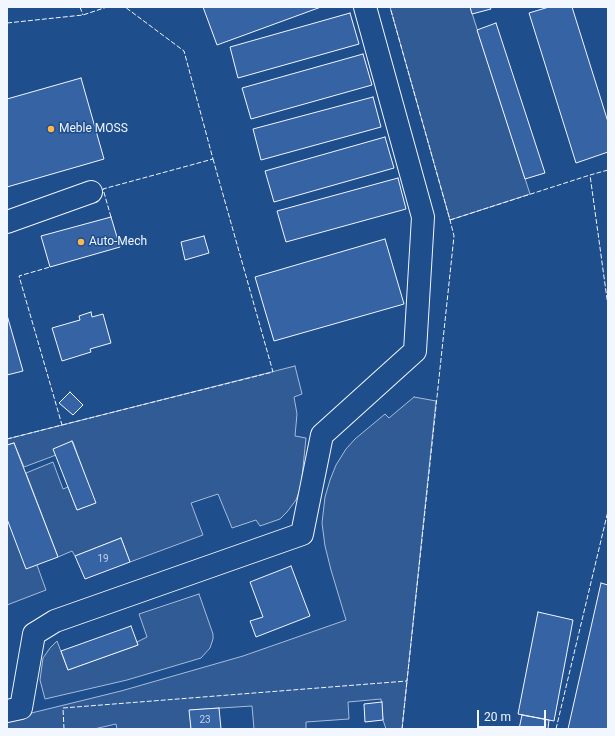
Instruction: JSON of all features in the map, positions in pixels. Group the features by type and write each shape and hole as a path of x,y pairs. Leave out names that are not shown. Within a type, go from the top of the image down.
{"lane":[{"path":"7,711 21,708 34,634 54,621 302,534 322,436 415,351 423,217 365,7"},
{"path":"7,222 90,192"}],"shaded area":[{"path":"390,7 470,7 530,194 450,220"},
{"path":"295,366 302,394 294,397 297,414 295,436 306,438 301,487 296,500 280,519 260,526 256,520 232,528 218,494 191,503 203,535 130,562 121,538 75,556 72,551 58,557 26,473 53,462 63,489 68,487 77,510 95,503 73,442 54,449 56,455 24,467 14,443 7,445 7,439"},
{"path":"414,397 436,401 402,729 386,729 383,720 381,699 348,702 349,719 306,722 306,729 254,729 252,706 190,710 191,729 117,729 116,724 94,729 7,729 7,719 121,691 243,656 346,620 325,546 322,523 325,497 330,480 336,465 346,449 355,439 385,414 389,418"},
{"path":"7,519 37,565 46,590 7,605"},
{"path":"199,594 213,634 210,648 201,658 127,680 45,699 40,680 43,658 57,641 68,670 138,645 137,642 147,637 139,614"}],"building":[{"path":"203,7 321,7 217,45"},
{"path":"470,7 490,7 491,9 472,14"},
{"path":"549,7 572,7 608,122 608,152 576,163 529,13"},
{"path":"350,13 359,44 238,78 230,47"},
{"path":"496,23 545,173 525,179 477,30"},
{"path":"363,54 372,85 251,119 242,88"},
{"name":"Meble MOSS","path":"81,78 104,159 7,187 7,99"},
{"path":"373,97 381,127 261,160 253,129"},
{"path":"385,137 394,168 274,202 265,171"},
{"path":"398,178 406,209 286,242 277,211"},
{"name":"Auto-Mech","path":"111,217 120,247 50,267 41,236"},
{"path":"204,236 209,253 185,260 181,242"},
{"path":"385,239 404,304 274,341 255,277"},
{"path":"91,312 92,317 103,314 111,343 90,349 91,352 62,361 52,328 80,320 79,316"},
{"path":"7,315 23,371 7,375"},
{"path":"70,392 83,405 73,415 59,403"},
{"path":"72,441 96,503 77,510 53,449"},
{"path":"14,443 58,557 26,569 7,519 7,445"},
{"path":"121,538 130,562 85,579 75,556"},
{"path":"291,566 310,616 256,637 250,621 263,617 250,582"},
{"path":"601,583 608,585 608,729 568,729"},
{"path":"538,612 573,620 554,721 518,714"},
{"path":"131,626 138,645 68,670 61,651"},
{"path":"382,702 383,720 365,722 364,704"},
{"path":"219,708 221,729 191,729 189,710"},
{"path":"522,715 549,720 548,729 519,729"}],"fence":[{"path":"80,7 83,15"},
{"path":"7,23 83,15 107,7"},
{"path":"111,217 103,189 213,159 184,51 125,7"},
{"path":"64,729 63,708 407,681 454,236 390,7"},
{"path":"62,425 273,372 213,159"},
{"path":"608,170 590,175 608,306"},
{"path":"450,220 590,175"},
{"path":"7,439 62,425 19,276 50,267"},
{"path":"556,729 608,511"},
{"path":"402,729 407,681"}],"place":[{"name":"Meble MOSS","path":"51,129"},
{"name":"Auto-Mech","path":"81,242"}]}
